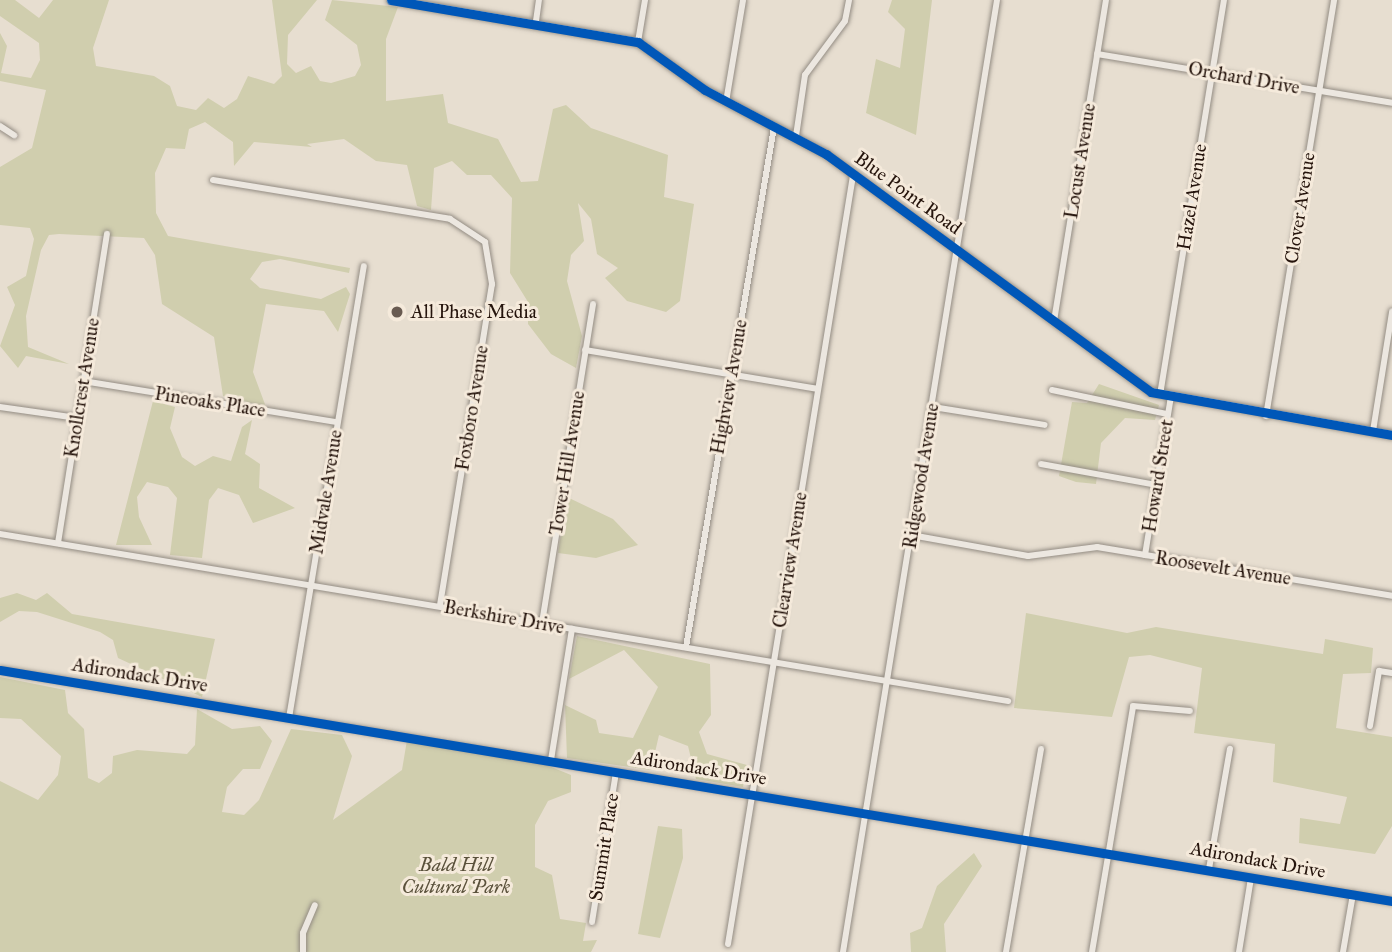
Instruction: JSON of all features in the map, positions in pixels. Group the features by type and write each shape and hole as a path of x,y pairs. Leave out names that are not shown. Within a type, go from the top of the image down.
{"street":[{"name":"Blue Point Road","path":"391,0 536,21 638,42 726,102 796,136 1160,395 1266,416 1392,435"},
{"path":"536,21 539,0"},
{"path":"638,42 645,0"},
{"path":"726,102 743,0"},
{"path":"796,136 806,75 845,21 849,0"},
{"name":"Ridgewood Avenue","path":"843,952 997,0"},
{"name":"Locust Avenue","path":"1054,321 1106,0"},
{"name":"Hazel Avenue","path":"1160,395 1224,0"},
{"name":"Clover Avenue","path":"1266,416 1334,0"},
{"name":"Orchard Drive","path":"1097,54 1392,103"},
{"path":"0,126 14,135"},
{"name":"Highview Avenue","path":"686,647 774,127"},
{"name":"Clearview Avenue","path":"728,944 853,176"},
{"name":"Foxboro Avenue","path":"213,180 450,219 485,242 492,276 440,606"},
{"name":"Knollcrest Avenue","path":"58,543 107,234"},
{"name":"Midvale Avenue","path":"289,718 364,266"},
{"name":"Tower Hill Avenue","path":"542,623 593,304"},
{"path":"1373,431 1392,312"},
{"path":"585,351 817,388"},
{"name":"Pineoaks Place","path":"83,382 337,422"},
{"path":"1052,390 1167,414"},
{"name":"Howard Street","path":"1145,555 1171,396"},
{"path":"0,407 77,418"},
{"path":"933,408 1045,425"},
{"path":"1041,464 1157,485"},
{"name":"Berkshire Drive","path":"0,534 1007,701"},
{"name":"Roosevelt Avenue","path":"911,535 1053,555 1097,548 1392,596"},
{"path":"551,760 572,629"},
{"name":"Adirondack Drive","path":"0,670 1392,901"},
{"path":"1370,726 1379,671 1392,673"},
{"path":"1092,952 1133,706 1190,711"},
{"path":"1006,952 1041,749"},
{"path":"1209,869 1230,749"},
{"name":"Summit Place","path":"592,922 616,772"},
{"path":"1239,952 1251,878"},
{"path":"1343,952 1353,894"},
{"path":"303,952 303,933 315,905"}],"green space":[{"path":"0,0 15,0 39,18 53,0 109,0 93,48 96,66 154,76 170,86 177,106 196,110 208,98 224,108 237,99 248,76 274,84 282,76 272,0 317,0 288,35 287,64 296,73 311,66 320,81 331,83 355,76 361,65 357,45 325,20 332,0 398,7 386,39 386,101 443,94 448,123 498,139 521,182 538,181 553,109 566,105 591,128 668,155 664,197 694,204 680,301 666,312 627,301 605,278 618,268 597,254 591,219 578,203 584,241 571,255 567,281 582,336 576,368 551,354 528,324 528,302 510,273 512,198 491,175 467,175 452,161 434,168 431,210 417,206 407,165 376,161 344,139 307,144 312,147 254,142 234,166 233,142 205,122 189,129 185,149 166,148 155,173 156,213 168,236 350,268 349,273 280,259 262,262 250,279 260,288 321,299 346,287 350,294 338,332 324,311 266,304 253,372 266,407 223,396 214,337 162,304 155,255 144,238 49,235 41,250 26,316 28,347 69,364 26,356 18,368 0,346 15,305 7,287 26,276 34,239 30,228 0,225 0,167 32,148 46,90 0,81 0,33 7,46 1,73 31,78 40,60 39,43 0,16"},
{"path":"892,0 932,0 916,135 866,113 876,59 900,68 905,29 888,12"},
{"path":"1099,384 1159,405 1155,420 1125,418 1101,443 1096,484 1076,482 1059,476 1072,402 1087,403"},
{"path":"153,401 175,407 170,428 182,457 195,466 213,456 231,461 242,427 252,420 245,454 260,464 259,488 295,508 253,523 239,495 218,488 209,500 202,558 170,555 177,498 168,487 147,482 137,497 139,517 152,545 116,545"},
{"path":"567,497 613,519 638,545 596,558 558,553"},
{"path":"17,593 36,600 47,593 72,614 215,639 202,697 118,658 113,640 100,632 37,612 19,611 0,622 0,598"},
{"path":"1026,613 1127,633 1156,627 1323,654 1325,639 1373,648 1371,673 1343,674 1336,728 1392,737 1392,826 1375,854 1299,843 1300,818 1340,824 1347,797 1273,782 1275,744 1194,733 1202,668 1150,655 1129,657 1112,717 1014,708"},
{"path":"577,636 710,664 711,715 699,732 707,754 747,765 743,787 696,779 688,746 659,735 651,770 567,758 565,705 596,720 599,733 633,738 658,687 624,650 569,679"},
{"name":"Bald Hill Cultural Park","path":"0,677 65,690 68,713 84,729 88,778 99,783 112,773 113,756 137,750 187,754 195,745 197,709 232,729 260,726 272,741 260,769 243,769 227,787 222,812 244,815 259,800 291,729 342,735 352,756 333,820 402,770 407,740 544,764 571,775 571,792 548,801 535,825 535,867 552,875 560,919 586,923 583,941 597,940 591,952 0,952 0,781 38,800 58,775 61,756 21,719 0,718"},
{"path":"658,826 682,829 683,858 660,938 638,934"},
{"path":"974,853 982,866 944,924 946,952 911,952 910,933 922,928 937,886"}],"cycle path":[{"path":"391,0 638,42 705,90 826,154 1151,392 1392,435"},
{"path":"0,670 1392,901"}],"place":[{"name":"All Phase Media","path":"397,312"}]}
